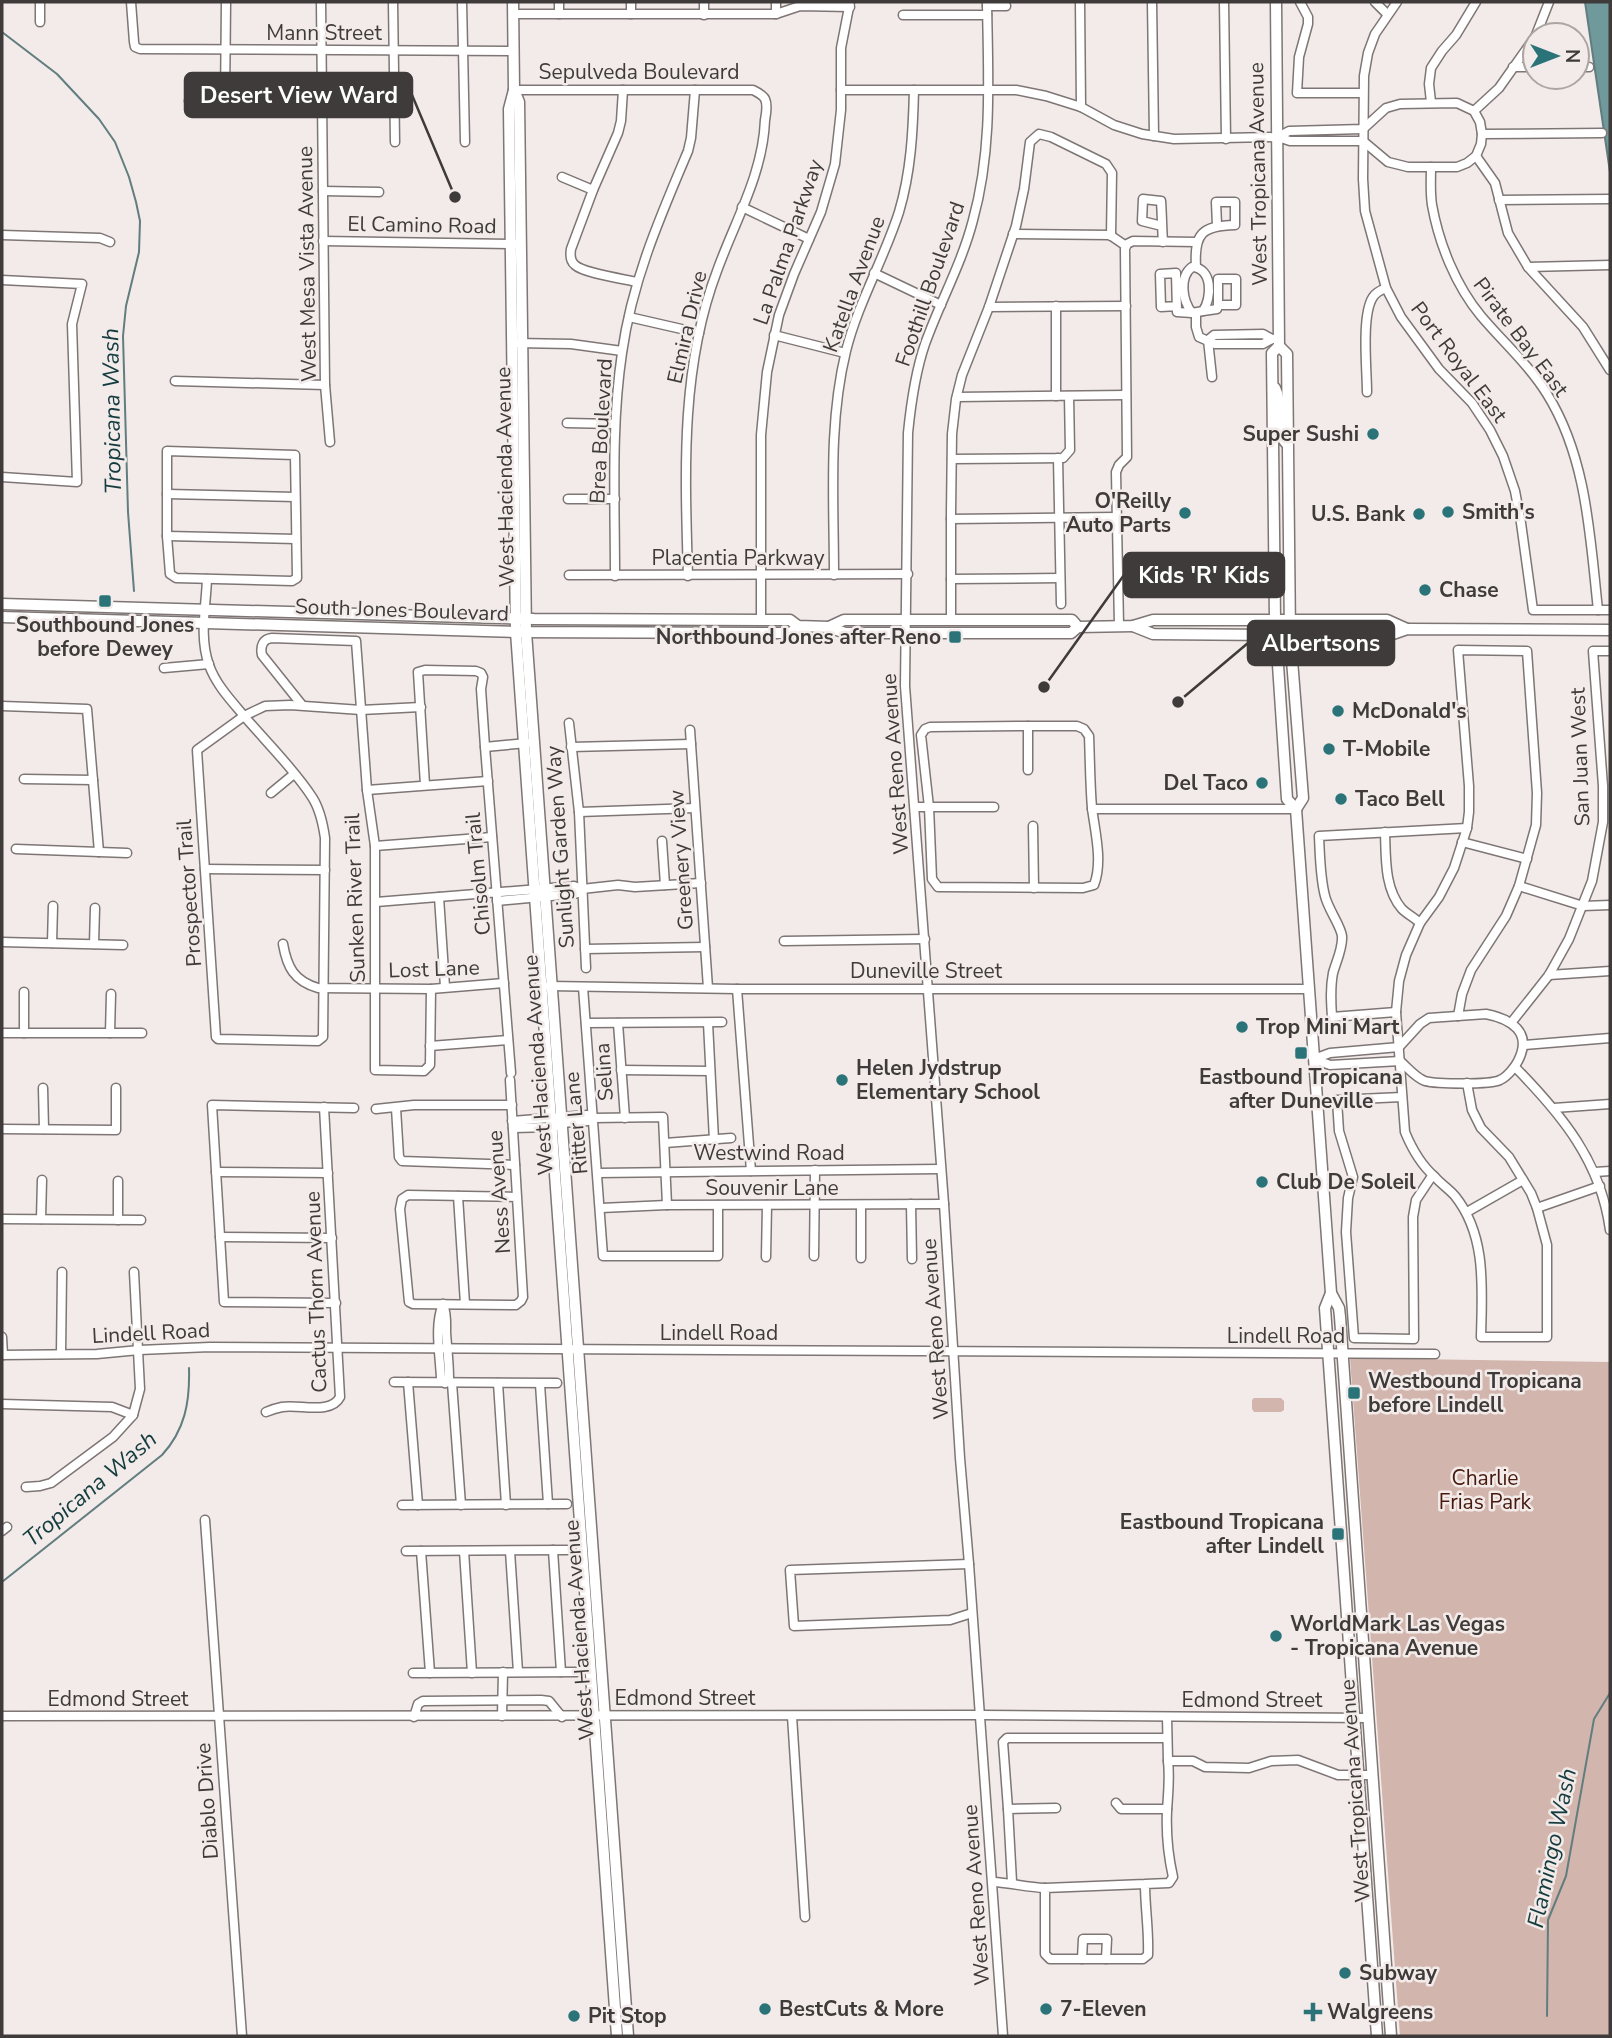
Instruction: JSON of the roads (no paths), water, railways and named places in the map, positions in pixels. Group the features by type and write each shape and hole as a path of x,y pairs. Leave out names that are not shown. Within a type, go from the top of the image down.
{"main road":[{"name":"West Hacienda Avenue","path":"513,2 514,90 509,110 515,152 521,632 619,1980 628,2036"},
{"name":"West Tropicana Avenue","path":"1276,2 1277,341 1272,353 1275,620 1287,799 1296,809"},
{"name":"West Tropicana Avenue","path":"1277,341 1287,354 1290,635 1303,798 1296,809 1331,1293 1339,1308 1391,2036"},
{"path":"1273,384 1280,401 1281,437 1288,444"},
{"name":"South Jones Boulevard","path":"2,604 521,619 790,620 797,626 829,627 845,633 1072,633 1078,627 1133,626 1153,620 1387,620 1407,629"},
{"path":"63,619 72,613 99,607"},
{"name":"South Jones Boulevard","path":"2,617 521,632 791,633 797,626"},
{"path":"697,620 698,633"},
{"name":"South Jones Boulevard","path":"829,627 844,620 1072,620 1078,627"},
{"name":"South Jones Boulevard","path":"1133,626 1153,634 1387,636 1407,629 1610,630"},
{"name":"West Tropicana Avenue","path":"1331,1293 1325,1308 1377,2036"},
{"path":"1337,1482 1352,1486"},
{"path":"1338,1493 1352,1486"},
{"path":"1347,1616 1362,1615"},
{"path":"1365,1867 1380,1866"},
{"name":"West Hacienda Avenue","path":"617,2036 619,1980"}],"street":[{"path":"40,2 40,22"},
{"name":"Mann Street","path":"131,2 135,47 140,49 514,51"},
{"path":"225,100 226,2"},
{"name":"West Mesa Vista Avenue","path":"321,2 325,385 330,442"},
{"path":"393,2 395,142"},
{"path":"463,2 465,142"},
{"path":"559,2 559,14"},
{"path":"631,2 631,14"},
{"path":"704,2 704,15"},
{"path":"776,2 776,15"},
{"path":"1080,2 1081,107"},
{"path":"1152,2 1154,136"},
{"path":"1224,2 1226,138"},
{"path":"1300,2 1308,17 1308,24 1299,57 1297,93 1363,93"},
{"path":"1375,2 1387,14"},
{"name":"Port Royal East","path":"1397,2 1375,34 1368,53 1363,93 1365,211 1386,288 1418,342 1439,369 1472,403 1503,456 1515,491 1533,610 1598,610"},
{"path":"1431,102 1429,83 1432,68 1476,2"},
{"path":"1541,21 1549,2"},
{"path":"513,14 776,15 800,6 850,4"},
{"name":"La Palma Parkway","path":"761,620 762,414 767,372 774,335 787,293 821,212 835,164 840,129 841,48 850,4"},
{"path":"903,15 1006,6"},
{"name":"Foothill Boulevard","path":"907,620 908,433 911,409 919,364 963,253 979,197 987,145 987,8"},
{"path":"1474,111 1499,88 1521,56"},
{"path":"1513,67 1521,67"},
{"name":"Sepulveda Boulevard","path":"514,90 753,90 763,96"},
{"path":"623,90 618,133 571,249 572,262 581,269 637,282"},
{"name":"Brea Boulevard","path":"615,576 615,424 622,351 637,282 660,216 688,151 695,90"},
{"path":"841,90 1016,90 1081,107 1114,125 1174,139 1278,137 1290,141 1363,135 1387,108 1400,104 1457,103 1474,111 1482,134 1476,156 1457,167 1408,167 1388,162 1363,135"},
{"name":"Katella Avenue","path":"834,575 834,437 837,398 853,326 882,258 899,211 908,175 914,90"},
{"name":"Elmira Drive","path":"688,576 686,438 688,403 699,332 712,283 759,165 765,134 766,101 763,96"},
{"path":"189,101 262,102"},
{"path":"1482,134 1602,133"},
{"path":"951,620 952,434 957,397 962,375 989,307 1013,234 1024,189 1030,142 1039,134 1051,137 1106,164 1112,173 1111,236"},
{"path":"1476,156 1495,183 1508,233 1528,267 1583,327 1610,370"},
{"name":"Pirate Bay East","path":"1431,167 1432,203 1439,233 1462,289 1480,315 1529,369 1547,395 1576,459 1586,503 1598,610"},
{"path":"562,177 593,190"},
{"path":"323,191 379,192"},
{"path":"1499,201 1610,199"},
{"path":"742,207 809,239"},
{"path":"1196,267 1196,242 1217,225"},
{"path":"1162,226 1163,242"},
{"path":"1013,234 1111,236 1126,246"},
{"path":"2,235 100,238 110,242"},
{"name":"El Camino Road","path":"323,241 516,244"},
{"path":"1126,246 1133,241 1196,242"},
{"path":"1119,626 1116,472 1127,457 1126,246"},
{"path":"1528,267 1610,265"},
{"path":"1192,267 1203,271 1209,280 1208,304 1197,312 1188,307 1184,296 1184,276 1192,267"},
{"path":"874,273 941,306"},
{"path":"2,280 82,284 72,324 77,482 2,477"},
{"path":"1367,392 1366,313 1371,299 1386,288"},
{"path":"1177,306 1177,312 1197,312 1217,309 1218,305"},
{"path":"1056,306 1056,396"},
{"path":"989,307 1126,306"},
{"path":"1197,312 1196,327 1199,337 1214,344 1263,344 1277,341"},
{"path":"629,317 699,332"},
{"path":"774,335 845,353"},
{"path":"1208,340 1212,377"},
{"path":"517,343 571,344 622,351"},
{"path":"175,381 325,385"},
{"path":"957,397 1126,395"},
{"path":"952,459 1063,458 1070,450 1069,396"},
{"path":"566,423 615,424"},
{"path":"168,451 292,453 295,455 297,578 176,578 170,574 167,494 168,451"},
{"path":"1058,458 1060,604"},
{"path":"167,494 296,497"},
{"path":"568,499 615,499"},
{"path":"951,519 1117,517"},
{"path":"167,536 296,539"},
{"name":"Placentia Parkway","path":"569,575 908,574"},
{"path":"951,579 1060,578"},
{"path":"207,579 204,624 209,664 223,691 313,798 322,820 325,838 323,989 305,984 292,973 283,944"},
{"path":"1598,610 1610,610"},
{"name":"West Reno Avenue","path":"907,620 905,686 1003,2036"},
{"name":"Sunken River Trail","path":"302,705 262,654 261,646 266,640 356,641 367,790 375,846 375,1070 426,1070 430,1065 430,1046"},
{"path":"1458,1016 1462,994 1471,971 1506,916 1519,886 1536,825 1537,793 1527,651 1458,650 1469,786 1467,828 1454,868 1439,897 1420,923 1406,955 1399,981 1396,1012 1405,1132 1412,1150 1432,1176 1453,1193 1466,1212 1478,1242 1482,1276 1481,1337 1547,1337 1547,1245 1537,1208 1509,1157 1481,1129 1472,1110 1467,1083"},
{"name":"San Juan West","path":"1511,1023 1549,975 1569,939 1592,881 1603,822 1603,786 1593,651 1610,651"},
{"path":"164,668 209,664"},
{"name":"Chisolm Trail","path":"421,707 418,672 425,670 481,673 510,1077"},
{"path":"244,716 265,706 302,705 361,709 421,707 425,785"},
{"path":"2,706 88,709 99,852"},
{"name":"Prospector Trail","path":"244,716 197,750 218,1039 321,1040 323,989"},
{"name":"Sunlight Garden Way","path":"569,723 579,812 586,968"},
{"path":"1028,726 1028,770"},
{"path":"1028,726 1077,726 1084,729 1089,736 1092,809 1096,835 1097,877 1094,885 1083,888 938,887 932,879 929,807 921,735 930,727 1028,726"},
{"name":"Greenery View","path":"690,730 708,988"},
{"path":"485,747 529,743"},
{"path":"571,747 691,744"},
{"path":"271,793 294,774"},
{"path":"24,779 93,780"},
{"path":"367,790 488,781"},
{"path":"915,807 993,807"},
{"path":"579,812 695,808"},
{"path":"1092,809 1296,809"},
{"path":"1034,826 1034,888"},
{"path":"1396,1012 1332,1017 1332,975 1342,938 1325,898 1319,836 1467,828"},
{"path":"1385,832 1387,875 1392,890 1402,908 1420,923"},
{"path":"375,846 492,837"},
{"path":"662,841 665,885"},
{"path":"1462,842 1527,859"},
{"path":"16,849 127,853"},
{"path":"205,869 325,870"},
{"path":"376,902 439,897 573,894 582,889 618,885 635,887 701,883"},
{"path":"1519,886 1583,906 1610,905"},
{"path":"439,897 445,987"},
{"path":"52,943 53,906"},
{"path":"94,944 95,908"},
{"path":"785,941 925,939"},
{"path":"2,942 123,945"},
{"path":"585,949 705,947"},
{"path":"1549,975 1610,971"},
{"name":"Lost Lane","path":"323,989 430,989 504,983"},
{"name":"Duneville Street","path":"547,986 737,989 1309,989"},
{"name":"Ritter Lane","path":"583,987 603,1256 718,1256 718,1205"},
{"path":"430,989 430,1046 508,1040"},
{"path":"737,989 751,1171"},
{"path":"24,992 24,1033"},
{"path":"110,1033 111,994"},
{"path":"1314,1059 1330,1053 1399,1054 1422,1080 1441,1084 1467,1083 1500,1080 1515,1067 1524,1045 1521,1033 1511,1023 1501,1017 1486,1014 1429,1018 1420,1024 1399,1054 1330,1065 1314,1059"},
{"path":"586,1023 722,1022"},
{"name":"Selina","path":"618,1023 625,1118"},
{"path":"708,1023 714,1140"},
{"path":"2,1033 142,1034"},
{"path":"1524,1045 1610,1038"},
{"path":"1515,1067 1554,1108 1577,1138 1595,1172 1608,1212 1610,1230"},
{"path":"621,1070 710,1071"},
{"name":"Ness Avenue","path":"465,1304 516,1305 523,1297 510,1077"},
{"path":"43,1088 44,1129"},
{"path":"2,1129 116,1129 116,1088"},
{"path":"1402,1097 1337,1100 1339,1131 1353,1177 1347,1206 1346,1232 1354,1338 1414,1339 1413,1217 1416,1200 1432,1176"},
{"path":"1554,1108 1610,1104"},
{"path":"336,1303 225,1302 212,1105 354,1108"},
{"path":"376,1109 414,1105 512,1105"},
{"name":"Cactus Thorn Avenue","path":"266,1412 283,1407 326,1407 338,1402 340,1397 324,1107"},
{"path":"396,1108 399,1157 402,1161 514,1165"},
{"path":"513,1125 588,1121 594,1118 663,1117 667,1205"},
{"path":"664,1143 731,1138"},
{"name":"Westwind Road","path":"598,1173 940,1169"},
{"path":"814,1256 815,1170"},
{"path":"1595,1172 1610,1171"},
{"path":"216,1172 328,1173"},
{"path":"41,1219 42,1180"},
{"path":"1466,1212 1523,1180"},
{"path":"118,1181 118,1220"},
{"path":"1537,1208 1600,1186"},
{"path":"458,1196 465,1304 410,1302 400,1209 402,1199 408,1195 517,1197"},
{"path":"911,1204 912,1259"},
{"name":"Souvenir Lane","path":"601,1208 667,1205 944,1204"},
{"path":"766,1257 767,1205"},
{"path":"861,1205 861,1258"},
{"path":"2,1219 141,1220"},
{"path":"220,1237 332,1238"},
{"path":"61,1354 62,1272"},
{"path":"26,1487 51,1483 113,1437 133,1415 141,1390 134,1272"},
{"path":"443,1304 438,1314 438,1334 444,1349 441,1378 448,1383 461,1505"},
{"path":"2,1337 2,1355"},
{"name":"Lindell Road","path":"2,1355 97,1354 193,1347 1436,1354"},
{"path":"394,1382 557,1383"},
{"path":"408,1382 418,1505"},
{"path":"498,1383 506,1505"},
{"path":"540,1384 548,1504"},
{"path":"2,1404 112,1407 133,1415"},
{"path":"402,1505 567,1504"},
{"name":"Diablo Drive","path":"205,1520 242,2036"},
{"path":"553,1550 561,1672"},
{"path":"406,1551 567,1550"},
{"path":"421,1551 430,1673"},
{"path":"464,1551 472,1672"},
{"path":"510,1551 518,1672"},
{"path":"970,1564 790,1570 794,1626 950,1620 972,1613"},
{"path":"502,1716 503,1672"},
{"path":"413,1673 577,1672"},
{"path":"414,1717 418,1704 424,1701 549,1701 562,1717"},
{"path":"520,1701 520,1716"},
{"name":"Edmond Street","path":"2,1716 981,1715 1369,1718"},
{"path":"792,1716 805,1917"},
{"path":"993,1882 1012,1882 1020,1886 1045,1888 1170,1883 1173,1877 1167,1849 1170,1782 1167,1717"},
{"path":"1012,1882 1003,1742 1007,1738 1167,1738"},
{"path":"1168,1761 1193,1761 1205,1767 1249,1768 1270,1761 1298,1760 1338,1775 1373,1775"},
{"path":"1115,1803 1121,1809 1167,1809"},
{"path":"1008,1809 1056,1808"},
{"path":"1045,1888 1045,1954 1050,1959 1143,1959 1148,1955 1149,1926 1145,1914 1145,1884"},
{"path":"1082,1959 1083,1939 1107,1939 1106,1959"}],"water":[{"path":"1585,2 1610,2 1610,172 1591,43 1591,21 1588,21"}],"waterway":[{"name":"Tropicana Wash","path":"2,32 57,74 99,119 115,142 136,202 140,221 139,252 126,306 123,336 128,512 134,591"},
{"name":"Tropicana Wash","path":"2,1582 162,1455 181,1425 188,1392 189,1368"},
{"name":"Flamingo Wash","path":"1547,2016 1548,1920 1566,1876 1594,1719 1610,1693"}],"place":[{"name":"Desert View Ward","path":"455,197"},
{"name":"Super Sushi","path":"1373,434"},
{"name":"Smith's","path":"1448,512"},
{"name":"O'Reilly Auto Parts","path":"1185,513"},
{"name":"U.S. Bank","path":"1419,514"},
{"name":"Chase","path":"1425,590"},
{"name":"Southbound Jones before Dewey","path":"105,601"},
{"name":"Northbound Jones after Reno","path":"955,637"},
{"name":"Kids 'R' Kids","path":"1044,687"},
{"name":"Albertsons","path":"1178,702"},
{"name":"McDonald's","path":"1338,711"},
{"name":"T-Mobile","path":"1329,749"},
{"name":"Del Taco","path":"1262,783"},
{"name":"Taco Bell","path":"1341,799"},
{"name":"Trop Mini Mart","path":"1242,1027"},
{"name":"Eastbound Tropicana after Duneville","path":"1301,1053"},
{"name":"Helen Jydstrup Elementary School","path":"842,1080"},
{"name":"Club De Soleil","path":"1262,1182"},
{"name":"Westbound Tropicana before Lindell","path":"1354,1393"},
{"name":"Eastbound Tropicana after Lindell","path":"1338,1534"},
{"name":"WorldMark Las Vegas - Tropicana Avenue","path":"1276,1636"},
{"name":"Subway","path":"1345,1973"},
{"name":"BestCuts & More","path":"765,2009"},
{"name":"7-Eleven","path":"1046,2009"},
{"name":"Walgreens","path":"1313,2012"},
{"name":"Pit Stop","path":"574,2016"}],"park label":[{"name":"Charlie Frias Park","path":"1485,1490"}]}
